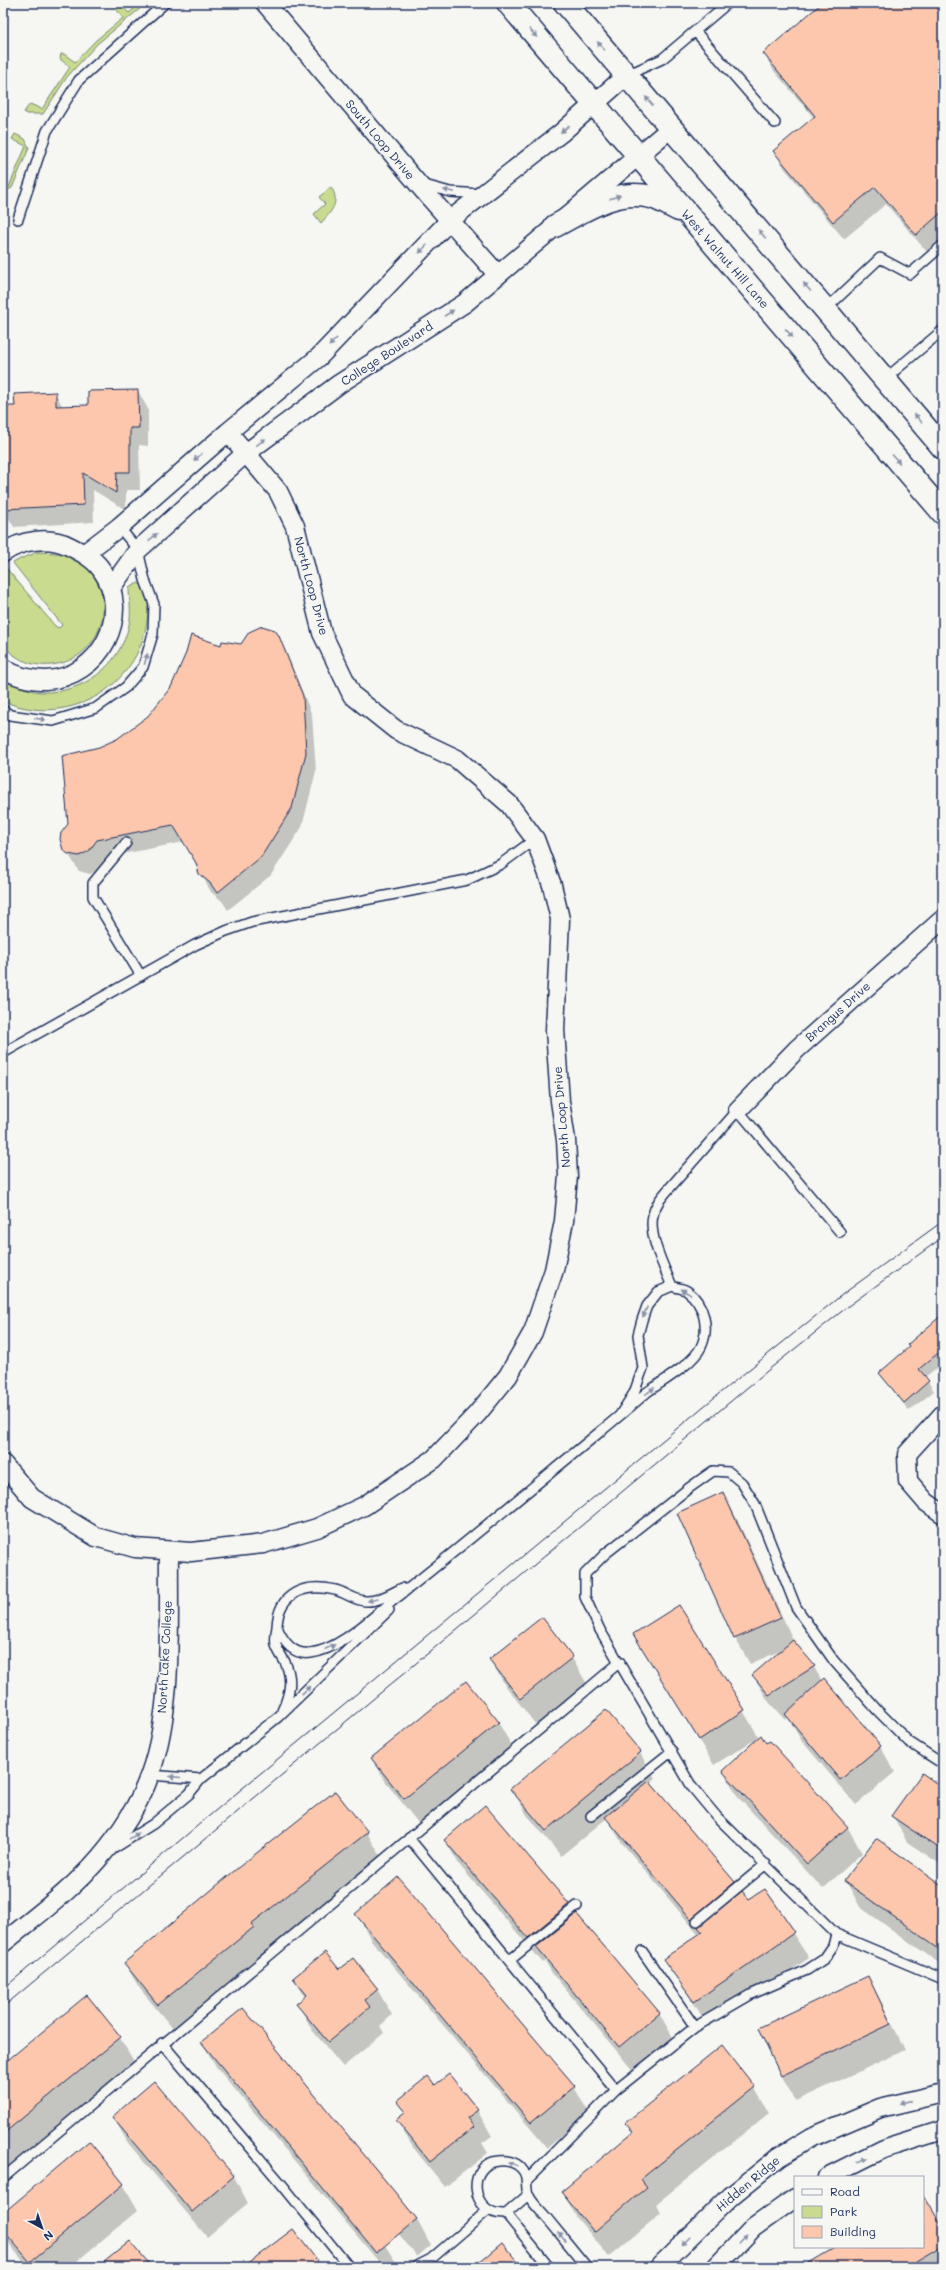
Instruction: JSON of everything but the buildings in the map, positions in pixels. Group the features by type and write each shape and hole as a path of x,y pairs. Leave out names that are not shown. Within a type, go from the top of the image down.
{"main road":[{"name":"West Walnut Hill Lane","path":"508,3 943,513"},
{"path":"565,3 672,127 943,448"},
{"path":"555,226 601,202 624,194 651,197 686,213"}],"street":[{"name":"South Loop Drive","path":"265,3 416,182 498,275"},
{"path":"85,553 119,527 228,432 319,357 450,220 594,104 627,75"},
{"name":"College Boulevard","path":"110,588 138,550 246,453 339,384 466,303 637,155 672,127"},
{"name":"North Loop Drive","path":"3,1464 32,1498 96,1537 135,1548 191,1552 263,1544 317,1528 364,1506 434,1459 477,1414 508,1376 533,1332 554,1270 564,1221 568,1176 555,1030 560,919 552,885 535,839 509,804 458,759 396,730 352,695 322,633 295,526 278,491 228,432"},
{"path":"3,553 18,545 40,540 64,543 85,553 100,568 110,588 114,612 109,635 97,656 79,671 57,680 33,680 11,674 3,668"},
{"name":"Brangus Drive","path":"738,1110 797,1049 943,919"},
{"path":"943,1414 907,1454 908,1481 926,1502 943,1514"},
{"name":"North Lake College","path":"3,1943 62,1894 101,1856 132,1811 150,1774 160,1737 166,1680 169,1551"},
{"name":"Hidden Ridge","path":"659,2267 731,2196 779,2157 812,2137 880,2108 943,2093"},
{"path":"829,2176 883,2149 943,2130"},
{"path":"716,2267 753,2228 794,2199"}],"lane":[{"path":"18,219 48,131 79,80 165,3"},
{"path":"627,75 662,59 728,3"},
{"path":"695,31 775,123"},
{"path":"416,182 450,192 482,194"},
{"path":"826,309 880,258 910,274 943,245"},
{"path":"885,379 943,330"},
{"path":"3,710 10,715 53,721 96,708 126,687 143,667 153,634 154,604 145,580 138,550 119,527"},
{"path":"3,1052 194,946 226,931 252,922 467,880 501,864 535,839"},
{"path":"126,843 92,883 93,897 141,976"},
{"path":"672,1286 655,1243 653,1216 658,1203 672,1184 738,1110 840,1232"},
{"path":"277,1627 283,1642 295,1651 310,1654 341,1641 421,1579 620,1415 677,1372 701,1348 706,1328 700,1304 686,1290 672,1286 658,1292 647,1306 638,1335 643,1368 634,1393 620,1415"},
{"path":"943,1764 909,1742 877,1710 834,1661 796,1608 755,1504 742,1483 729,1472 713,1472 689,1488 605,1554 585,1574 585,1598 600,1630 692,1787 717,1817 836,1934 943,1979"},
{"path":"278,1717 290,1691 290,1679 287,1667 276,1645 278,1612 286,1599 299,1591 311,1588 336,1590 367,1602 386,1596 421,1579"},
{"path":"101,1856 153,1824 189,1794 201,1779 278,1717 421,1579"},
{"path":"3,2178 162,2043 620,1662"},
{"path":"591,1816 672,1751"},
{"path":"150,1774 201,1779"},
{"path":"408,1838 616,2090"},
{"path":"697,1921 766,1864"},
{"path":"510,1960 577,1906"},
{"path":"528,2179 616,2090 695,2027 750,1995 807,1970 824,1959 833,1946 836,1934"},
{"path":"642,1951 695,2027"},
{"path":"162,2043 284,2187 349,2267"},
{"path":"528,2195 506,2214 494,2213 488,2210 479,2201 475,2189 477,2176 486,2166 497,2161 510,2161 521,2168 528,2179 528,2195 587,2267"},
{"path":"415,2267 431,2258 488,2210"},
{"path":"506,2214 549,2267"}],"green space":[{"path":"119,3 129,13 141,3 147,3 97,44 67,77 43,114 26,114 24,112 30,104 42,109 70,67 60,59 61,54 64,54 75,62 95,41 123,18 114,6"},
{"path":"15,134 25,139 29,148 12,188 3,192 3,185 9,187 26,146 12,139"},
{"path":"331,187 335,197 334,206 321,223 314,214 325,204 319,197"},
{"path":"38,552 63,554 77,560 91,573 100,588 103,605 102,622 95,637 84,651 70,660 51,665 37,665 24,661 18,658 3,645 3,572 7,569 55,626 59,628 62,625 13,563"},
{"path":"138,583 142,585 146,591 148,598 148,610 144,636 134,660 119,679 100,694 78,704 54,709 29,708 3,701 3,682 41,692 56,691 71,688 97,675 108,665 124,640 130,620 129,588"}],"tram line":[{"path":"3,1989 221,1806 721,1392 843,1294 943,1221"},
{"path":"3,2007 772,1367 851,1304 943,1237"}]}
